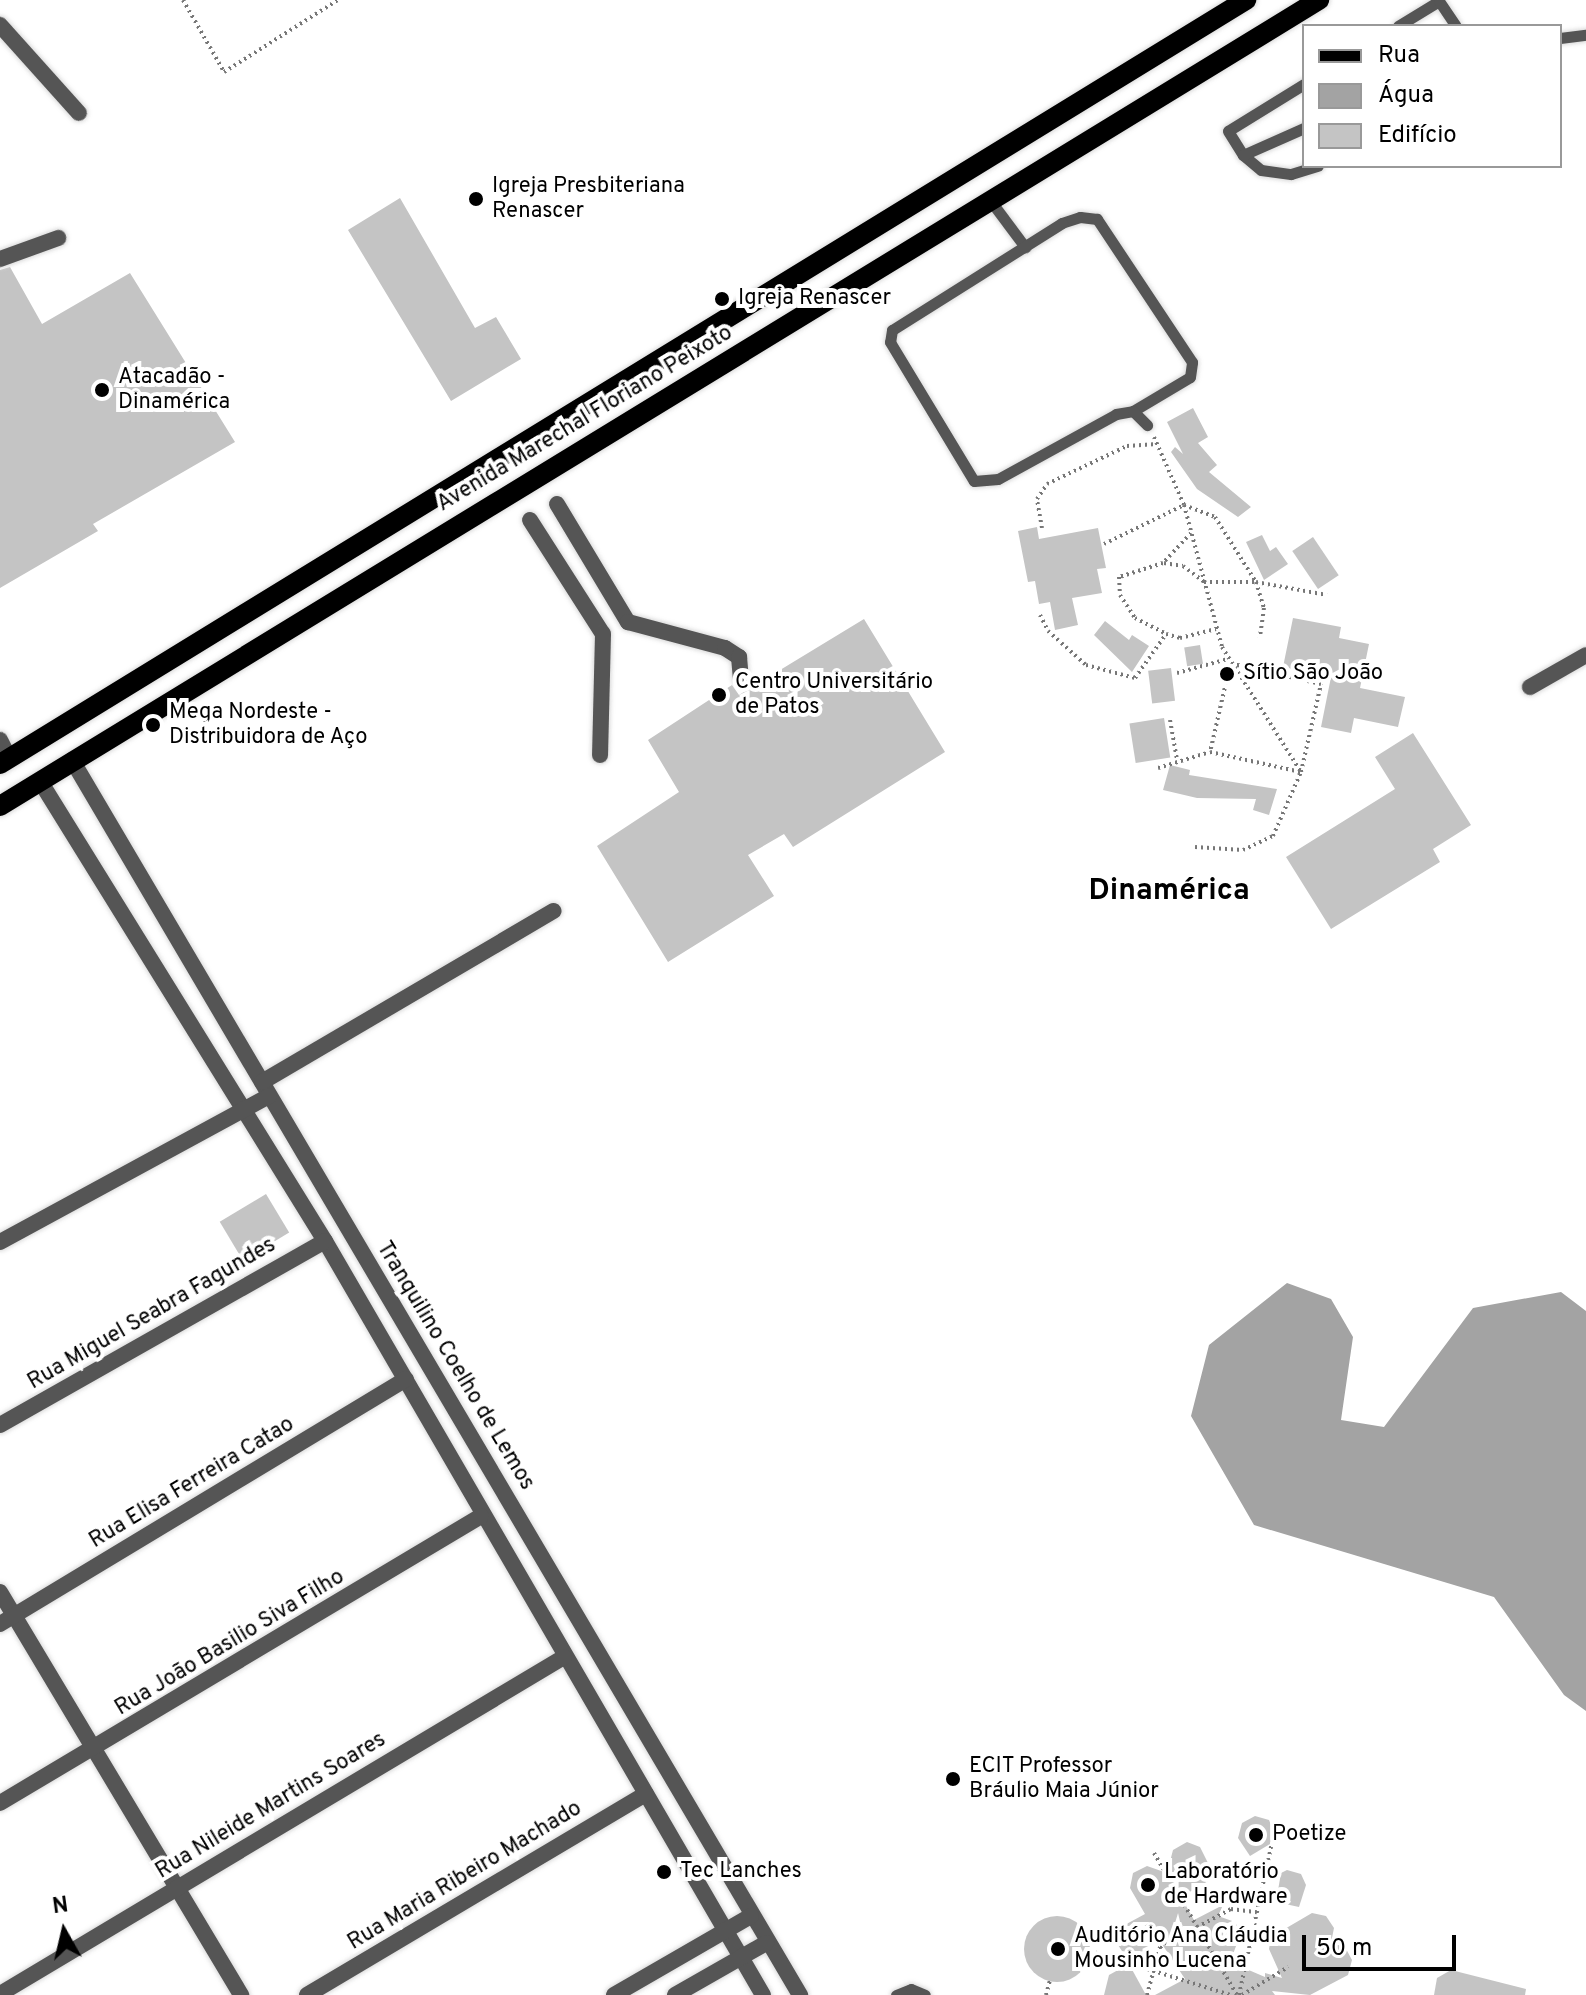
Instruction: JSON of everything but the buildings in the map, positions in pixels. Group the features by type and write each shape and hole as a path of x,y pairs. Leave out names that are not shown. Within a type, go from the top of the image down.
{"main road":[{"name":"Avenida Marechal Floriano Peixoto","path":"3,754 1246,0"},
{"name":"Avenida Marechal Floriano Peixoto","path":"0,806 1319,0"}],"street":[{"path":"0,25 79,113"},
{"path":"0,259 58,238"},
{"path":"557,504 628,622 725,648 739,657 741,679"},
{"path":"530,520 603,634 600,755"},
{"path":"1530,687 1586,655"},
{"name":"Tranquilino Coelho de Lemos","path":"72,760 364,1260 642,1720 766,1943 800,1995"},
{"path":"40,781 325,1241 481,1516 763,1995"},
{"path":"0,1242 245,1108 266,1089 553,911"},
{"name":"Rua Miguel Seabra Fagundes","path":"0,1425 325,1241"},
{"path":"343,1273 364,1260"},
{"name":"Rua Elisa Ferreira Catao","path":"7,1620 406,1379"},
{"name":"Rua João Basilio Siva Filho","path":"0,1803 94,1751 481,1516"},
{"path":"0,1592 7,1620 94,1751 241,1995"},
{"name":"Rua Nileide Martins Soares","path":"0,1994 564,1657"},
{"name":"Rua Maria Ribeiro Machado","path":"307,1995 646,1794"},
{"path":"614,1995 751,1916"},
{"path":"675,1995 740,1955 766,1943"}],"lane":[{"path":"1401,24 1439,1 1455,24"},
{"path":"1562,38 1586,35"},
{"path":"1302,85 1228,131 1243,155 1261,170 1291,174 1311,168"},
{"path":"1243,155 1302,129"},
{"path":"990,200 1025,247"},
{"path":"1080,217 1097,219 1192,362 1190,377 1133,411 1116,414 998,479 974,481 890,342 892,330 1025,247 1080,217"},
{"path":"1133,411 1147,425"},
{"path":"896,1995 911,1989 925,1995"}],"path":[{"path":"183,0 224,72 338,0"},
{"path":"1147,425 1184,505 1216,629 1229,661 1301,772"},
{"path":"1042,528 1037,499 1047,484 1127,446 1157,444"},
{"path":"1104,544 1184,505"},
{"path":"1184,505 1224,524 1256,582 1264,608 1260,638"},
{"path":"1163,563 1192,532"},
{"path":"1216,629 1180,638 1166,634 1125,610 1119,577 1163,563 1183,566 1204,582 1256,582 1327,595"},
{"path":"1040,615 1048,631 1086,665 1135,678 1166,634"},
{"path":"1210,752 1229,661"},
{"path":"1177,673 1229,661 1321,684 1301,772 1273,836 1243,850 1195,847"},
{"path":"1170,720 1177,759"},
{"path":"1158,768 1177,759 1200,758 1210,752 1301,772"},
{"path":"1239,1995 1273,1838"},
{"path":"1154,1853 1239,1995"},
{"path":"1147,1995 1160,1947 1231,1909 1257,1912"},
{"path":"1090,1951 1230,1995"},
{"path":"1239,1995 1288,1967"},
{"path":"1046,1995 1050,1980"}],"water":[{"path":"1287,1283 1331,1299 1353,1337 1341,1420 1384,1427 1473,1308 1561,1292 1586,1311 1586,1711 1564,1695 1494,1597 1254,1525 1191,1416 1209,1345"}],"place":[{"name":"Igreja Presbiteriana Renascer","path":"476,199"},
{"name":"Igreja Renascer","path":"722,299"},
{"name":"Atacadão - Dinamérica","path":"102,390"},
{"name":"Sítio São João","path":"1227,674"},
{"name":"Centro Universitário de Patos","path":"719,695"},
{"name":"Mega Nordeste - Distribuidora de Aço","path":"153,725"},
{"name":"ECIT Professor Bráulio Maia Júnior","path":"953,1779"},
{"name":"Poetize","path":"1256,1835"},
{"name":"Tec Lanches","path":"664,1872"},
{"name":"Laboratório de Hardware","path":"1148,1885"},
{"name":"Auditório Ana Cláudia Mousinho Lucena","path":"1058,1949"}],"district":[{"name":"Dinamérica","path":"1169,892"}]}
